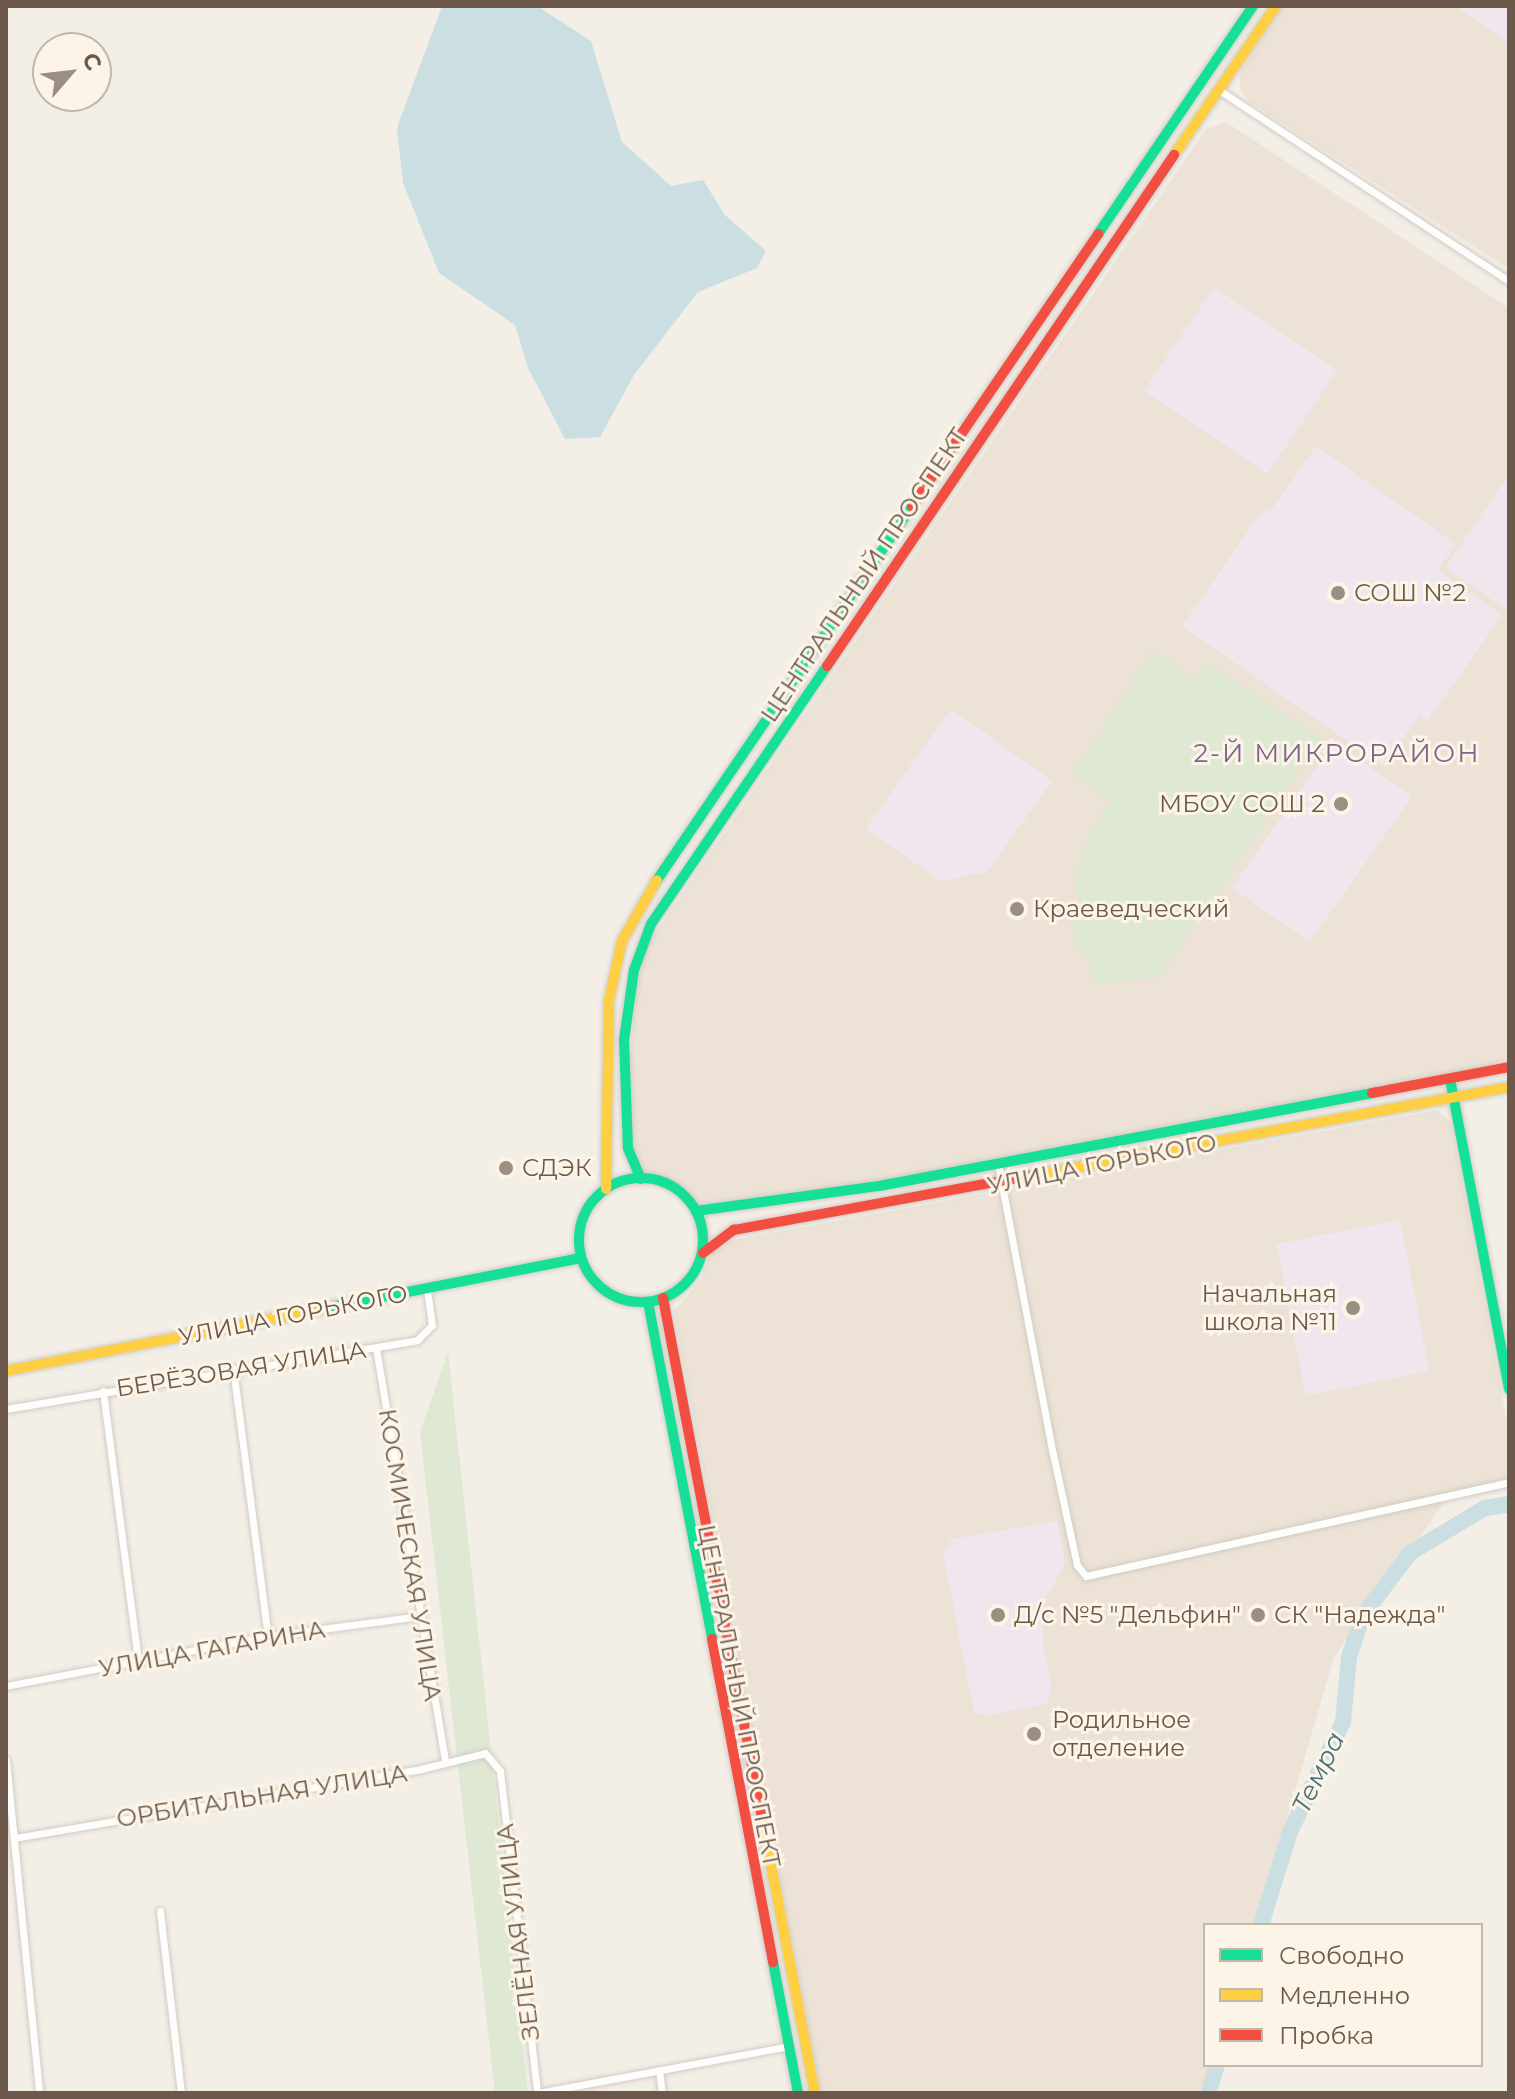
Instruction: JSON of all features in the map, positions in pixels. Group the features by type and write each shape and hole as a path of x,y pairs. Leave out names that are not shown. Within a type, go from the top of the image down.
{"main road":[{"name":"ЦЕНТРАЛЬНЫЙ ПРОСПЕКТ","path":"606,1189 606,1041 615,965 634,914 1253,6"},
{"name":"ЦЕНТРАЛЬНЫЙ ПРОСПЕКТ","path":"641,1179 630,1163 624,1093 624,1040 634,970 651,924 1276,6"},
{"path":"1204,78 1219,90"},
{"path":"848,600 863,611"},
{"path":"615,965 634,970"},
{"name":"УЛИЦА ГОРЬКОГО","path":"696,1211 998,1164 1509,1067"},
{"path":"1450,1079 1509,1389"},
{"name":"УЛИЦА ГОРЬКОГО","path":"703,1253 734,1230 1001,1184 1509,1087"},
{"path":"641,1179 670,1186 696,1211 703,1253 690,1279 663,1298 648,1302 617,1297 603,1289 581,1258 584,1217 606,1189 641,1179"},
{"name":"УЛИЦА ГОРЬКОГО","path":"6,1371 581,1258"},
{"name":"ЦЕНТРАЛЬНЫЙ ПРОСПЕКТ","path":"663,1298 815,2093"},
{"name":"ЦЕНТРАЛЬНЫЙ ПРОСПЕКТ","path":"648,1302 798,2093"}],"street":[{"path":"1219,90 1509,281"},
{"path":"998,1164 1074,1551 1086,1576 1509,1482"},
{"name":"БЕРЁЗОВАЯ УЛИЦА","path":"6,1409 233,1368 376,1348 428,1334 432,1325 427,1288"},
{"name":"КОСМИЧЕСКАЯ УЛИЦА","path":"376,1348 445,1762"},
{"path":"233,1368 268,1636"},
{"path":"103,1391 138,1661"},
{"name":"УЛИЦА ГАГАРИНА","path":"6,1686 268,1636 419,1616"},
{"name":"ОРБИТАЛЬНАЯ УЛИЦА","path":"14,1838 485,1753 500,1771"},
{"path":"6,1760 39,2093"},
{"name":"ЗЕЛЁНАЯ УЛИЦА","path":"500,1771 537,2093"},
{"path":"160,1911 181,2093"},
{"path":"537,2093 789,2046"},
{"path":"659,2070 662,2093"}],"shaded area":[{"path":"442,6 537,6 591,41 622,142 671,186 703,180 725,215 766,251 757,268 698,292 634,375 600,437 565,439 528,368 515,325 439,273 403,183 397,128"},
{"path":"1283,6 1509,6 1509,269 1249,102 1240,88 1239,74"},
{"path":"1456,6 1509,6 1509,43"},
{"name":"2-Й МИКРОРАЙОН","path":"1226,122 1509,308 1509,1057 1491,1065 729,1209 697,1205 680,1188 644,1170 633,1149 630,1070 636,985 649,943 1206,129"},
{"path":"1214,287 1338,370 1268,474 1144,391"},
{"name":"СОШ №2","path":"1316,446 1456,544 1438,570 1502,615 1428,721 1419,716 1383,766 1182,626 1264,508 1270,512"},
{"path":"1509,475 1509,611 1445,568"},
{"path":"951,709 1052,781 987,872 940,881 866,828"},
{"path":"1334,742 1412,796 1310,942 1232,888"},
{"path":"1438,1110 1451,1123 1509,1434 1509,1486 1446,1500 1334,1657 1257,1923 1203,1923 1203,2067 1210,2067 1198,2093 821,2093 674,1311 701,1280 710,1255 733,1240"},
{"name":"Начальная школа №11","path":"1400,1220 1429,1371 1306,1395 1276,1244"},
{"name":"Д/c №5 \"Дельфин\"","path":"1057,1521 1065,1563 1043,1605 1043,1644 1052,1689 1046,1704 985,1716 974,1712 943,1554 952,1539"}],"green space":[{"path":"1153,650 1196,680 1208,663 1321,738 1159,978 1095,983 1084,950 1077,951 1073,935 1071,923 1082,919 1082,906 1073,883 1089,837 1107,805 1113,803 1072,775"},
{"path":"448,1352 528,2093 495,2093 420,1432"}],"waterway":[{"name":"Темра","path":"1262,1923 1290,1832 1343,1722 1349,1657 1363,1615 1410,1553 1485,1508 1509,1504"},
{"name":"Темра","path":"1208,2093 1216,2067"}],"traffic: fast":[{"path":"1098,234 1253,6"},
{"path":"657,880 912,506"},
{"path":"641,1179 628,1148 624,1040 634,970 651,924 827,666"},
{"path":"1450,1079 1509,1389"},
{"path":"696,1211 879,1186 1372,1093"},
{"path":"641,1178 665,1183 685,1196 698,1216 703,1240 698,1264 685,1284 665,1297 641,1302 617,1297 597,1284 584,1264 579,1240 584,1216 597,1196 617,1183 641,1178"},
{"path":"326,1308 581,1258"},
{"path":"648,1302 712,1639"},
{"path":"773,1962 798,2093"}],"traffic: slow":[{"path":"1174,155 1276,6"},
{"path":"606,1189 609,1000 622,941 657,880"},
{"path":"1029,1176 1509,1087"},
{"path":"6,1371 326,1308"},
{"path":"763,1823 815,2093"}],"traffic: jam":[{"path":"827,666 1174,155"},
{"path":"912,506 1098,234"},
{"path":"1372,1093 1509,1067"},
{"path":"703,1253 734,1230 1029,1176"},
{"path":"663,1298 763,1823"},
{"path":"712,1639 773,1962"}],"place":[{"name":"СОШ №2","path":"1338,593"},
{"name":"МБОУ СОШ 2","path":"1341,804"},
{"name":"Краеведческий","path":"1017,909"},
{"name":"СДЭК","path":"506,1168"},
{"name":"Начальная школа №11","path":"1353,1308"},
{"name":"Д/c №5 \"Дельфин\"","path":"998,1615"},
{"name":"СК \"Надежда\"","path":"1258,1615"},
{"name":"Родильное отделение","path":"1034,1734"}],"district":[{"name":"2-Й МИКРОРАЙОН","path":"1337,754"}]}
